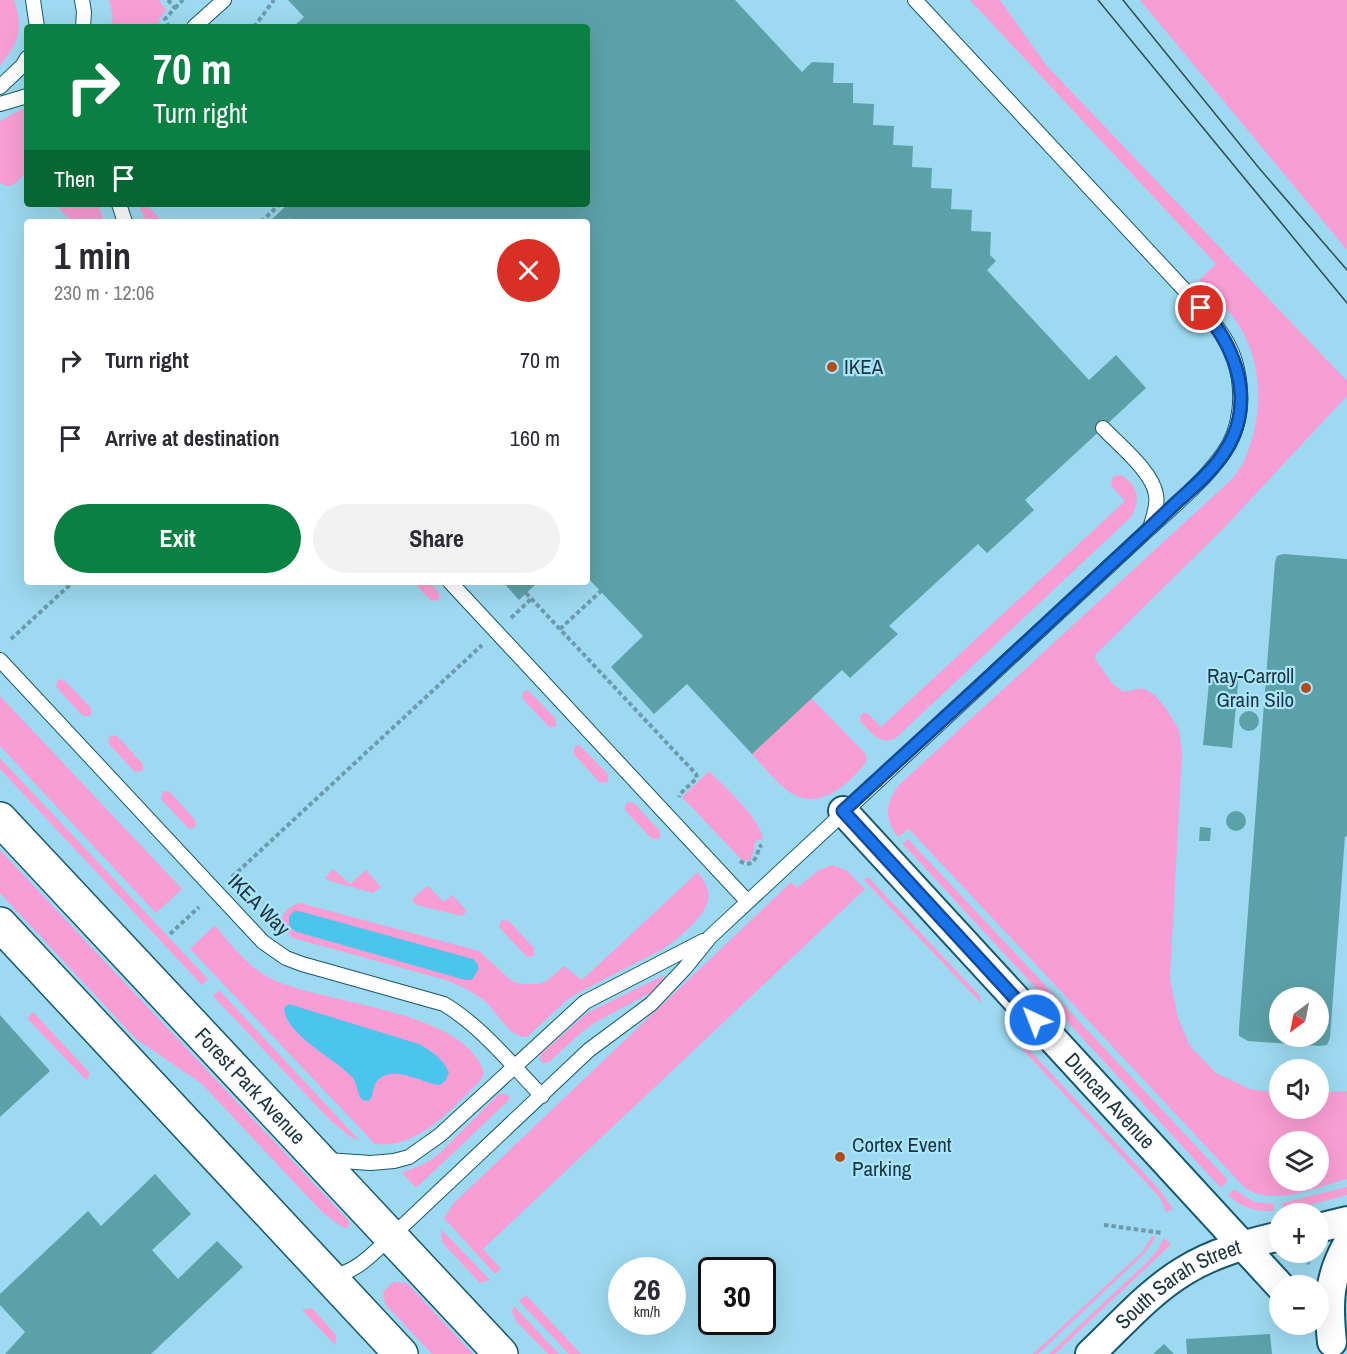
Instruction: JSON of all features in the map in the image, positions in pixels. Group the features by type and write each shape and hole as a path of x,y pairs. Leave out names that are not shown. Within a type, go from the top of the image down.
{"main road":[{"name":"Forest Park Avenue","path":"0,819 501,1354"},
{"path":"0,924 401,1354"}],"street":[{"name":"Duncan Avenue","path":"843,811 1270,1275"},
{"path":"1329,1225 1347,1221"},
{"name":"South Sarah Street","path":"1090,1354 1169,1281 1184,1271 1222,1252 1269,1239"},
{"path":"1331,1340 1329,1303 1331,1285 1347,1245"}],"lane":[{"path":"33,0 37,24"},
{"path":"82,0 83,24"},
{"path":"197,24 224,0"},
{"path":"328,1276 348,1272 392,1236 589,1050 651,1004 710,936 1209,472 1233,437 1238,421 1240,399 1235,360 1216,326 915,0"},
{"path":"0,87 24,62"},
{"path":"0,104 24,97"},
{"path":"1103,428 1153,483 1156,509 1150,528"},
{"path":"453,585 747,901"},
{"name":"IKEA Way","path":"0,660 263,942 286,958 302,964 444,1004 468,1020 542,1096"},
{"path":"319,1159 371,1163 394,1161 409,1156 440,1135 585,1002 678,955 710,936"}],"path":[{"path":"168,0 175,8"},
{"path":"168,24 165,19 183,0"},
{"path":"256,24 274,0"},
{"path":"264,219 277,207"},
{"path":"11,639 70,585"},
{"path":"560,628 601,591"},
{"path":"526,593 696,774 696,778 680,794 679,798 687,805"},
{"path":"508,621 532,598"},
{"path":"231,877 486,642"},
{"path":"738,860 742,863 752,863 762,845"},
{"path":"170,934 199,908"},
{"path":"1104,1226 1163,1233"}],"shaded area":[{"path":"0,0 14,0 19,28 15,43 0,66"},
{"path":"109,0 159,0 166,10 158,21 160,24 111,24 113,17"},
{"path":"970,0 1000,0 1046,65 1347,381 1347,396 1222,530 1096,654 1095,659 1112,683 1123,692 1142,688 1155,695 1179,730 1182,753 1170,979 1178,1018 1190,1046 1216,1073 1250,1089 1269,1092 1269,1119 1329,1119 1329,1092 1347,1091 1347,1179 1329,1185 1329,1131 1269,1131 1269,1191 1308,1191 1281,1196 1255,1193 1244,1187 909,829 898,837 888,817 891,798 899,785 1233,478 1241,467 1253,438 1256,421 1258,386 1256,369 1252,352 1236,321 1199,280 1216,264"},
{"path":"1140,0 1347,0 1347,250"},
{"path":"24,108 24,176 9,186 0,183 0,121"},
{"path":"58,207 99,207 103,219 69,219"},
{"path":"139,207 149,207 160,219 145,219"},
{"path":"1121,475 1131,483 1136,493 1136,505 1131,517 897,737 886,741 872,734 860,721 860,716 867,713 881,727 1125,501 1112,487 1111,482 1114,476"},
{"path":"417,585 432,585 439,593 439,600 431,601"},
{"path":"58,679 65,681 91,708 91,716 83,716 56,687"},
{"path":"528,690 556,719 556,726 549,727 522,698 524,691"},
{"path":"0,696 182,889 156,913 0,746"},
{"path":"811,698 865,753 867,761 842,787 822,798 811,799 788,791 752,754"},
{"path":"110,735 117,736 143,764 143,771 135,772 108,743"},
{"path":"579,745 608,774 608,782 600,783 573,753 575,746"},
{"path":"0,758 208,979 202,985 0,769"},
{"path":"709,771 748,812 760,830 763,839 756,841 751,860 741,859 682,797"},
{"path":"163,791 170,792 195,820 196,827 188,828 161,799"},
{"path":"627,802 634,803 660,831 660,838 652,839 625,810"},
{"path":"908,839 1228,1180 1221,1188 903,844"},
{"path":"0,850 348,1220 350,1224 347,1228 323,1213 201,1083 136,1039 0,893"},
{"path":"833,865 846,870 865,889 483,1249 501,1269 495,1274 444,1218 453,1204 791,882 797,888 819,870"},
{"path":"333,869 350,884 366,870 381,887 373,893 330,881 325,878"},
{"path":"698,872 707,887 708,900 703,912 689,928 663,949 567,1000 527,1037 510,1030 483,1000 446,980 293,938 280,925 286,911 300,903 479,951 512,981 522,984 540,984 564,966 582,980"},
{"path":"868,877 980,996 981,1003 864,880"},
{"path":"429,887 444,902 452,895 466,912 462,916 417,905 413,902 413,898"},
{"path":"502,920 509,921 534,948 534,956 527,957 499,927"},
{"path":"215,925 248,962 272,979 296,988 423,1022 450,1035 472,1052 484,1073 480,1081 446,1115 420,1134 391,1144 375,1144 190,949"},
{"path":"664,977 662,980 650,993 596,1022 549,1062 540,1061 541,1054 587,1013"},
{"path":"219,990 360,1141 349,1136 331,1121 213,996"},
{"path":"33,1012 89,1072 86,1080 27,1018"},
{"path":"1013,1039 1019,1039 1159,1189 1173,1209 1166,1212 1160,1198"},
{"path":"503,1093 510,1097 508,1101 416,1188 402,1173 428,1162 440,1153 499,1094"},
{"path":"1347,1187 1347,1195 1317,1203 1282,1203"},
{"path":"1234,1189 1254,1202 1269,1204 1269,1211 1244,1206 1228,1195"},
{"path":"441,1229 490,1280 480,1283 442,1242"},
{"path":"1152,1236 1156,1237 1144,1254 1038,1354 1033,1354 1143,1251"},
{"path":"1164,1238 1171,1244 1055,1354 1049,1354 1146,1263 1158,1250"},
{"path":"393,1282 407,1283 473,1354 432,1354 385,1304 383,1292"},
{"path":"526,1295 581,1354 569,1354 519,1301"},
{"path":"514,1306 559,1354 548,1354 516,1321 512,1312"},
{"path":"312,1308 336,1335 335,1345 302,1310"}],"water":[{"path":"294,911 473,959 478,964 478,970 472,980 465,980 294,931 289,925 289,917"},
{"path":"289,1004 419,1044 443,1063 449,1072 446,1080 440,1085 400,1074 385,1075 377,1082 369,1101 362,1100 350,1075 292,1027 286,1018 284,1008"}],"building":[{"name":"IKEA","path":"288,0 735,0 802,72 812,62 834,63 833,83 853,83 853,103 874,104 873,125 894,126 893,145 913,146 912,167 932,168 931,188 952,189 951,209 972,210 971,231 991,232 990,255 996,261 987,270 1089,380 1116,355 1146,388 1025,500 1034,510 987,553 978,544 889,626 898,634 850,678 842,670 752,754 687,684 654,714 611,667 643,636 590,580 590,219 272,219 285,207 590,207 590,24 296,24 304,17"},
{"name":"Ray-Carroll Grain Silo","path":"1283,554 1347,559 1347,837 1345,836 1329,1040 1329,987 1269,987 1269,1042 1248,1041 1239,1036 1277,556"},
{"path":"506,585 535,585 519,600"},
{"path":"1210,672 1239,674 1232,748 1203,745"},
{"path":"1249,711 1256,714 1259,721 1256,728 1249,731 1242,728 1239,721 1242,714"},
{"path":"1236,811 1243,814 1246,821 1243,828 1236,831 1229,828 1226,821 1229,814"},
{"path":"1200,827 1211,828 1210,841 1199,841"},
{"path":"0,1015 50,1071 0,1117"},
{"path":"155,1174 191,1214 152,1250 178,1279 217,1241 243,1267 151,1354 5,1354 25,1332 0,1305 0,1294 88,1211 101,1226"},
{"path":"1269,1334 1272,1354 1187,1354 1186,1339"},
{"path":"1164,1344 1174,1354 1153,1354"}],"tram line":[{"path":"1098,0 1347,303"},
{"path":"1123,0 1259,168 1347,270"}],"place":[{"name":"IKEA","path":"832,367"},
{"name":"Ray-Carroll Grain Silo","path":"1306,688"},
{"name":"Cortex Event Parking","path":"840,1157"}],"route":[{"path":"1035,1020 843,811 1150,528 1209,472 1224,452 1233,437 1238,421 1240,399 1238,375 1235,360 1226,342 1201,308"}]}
